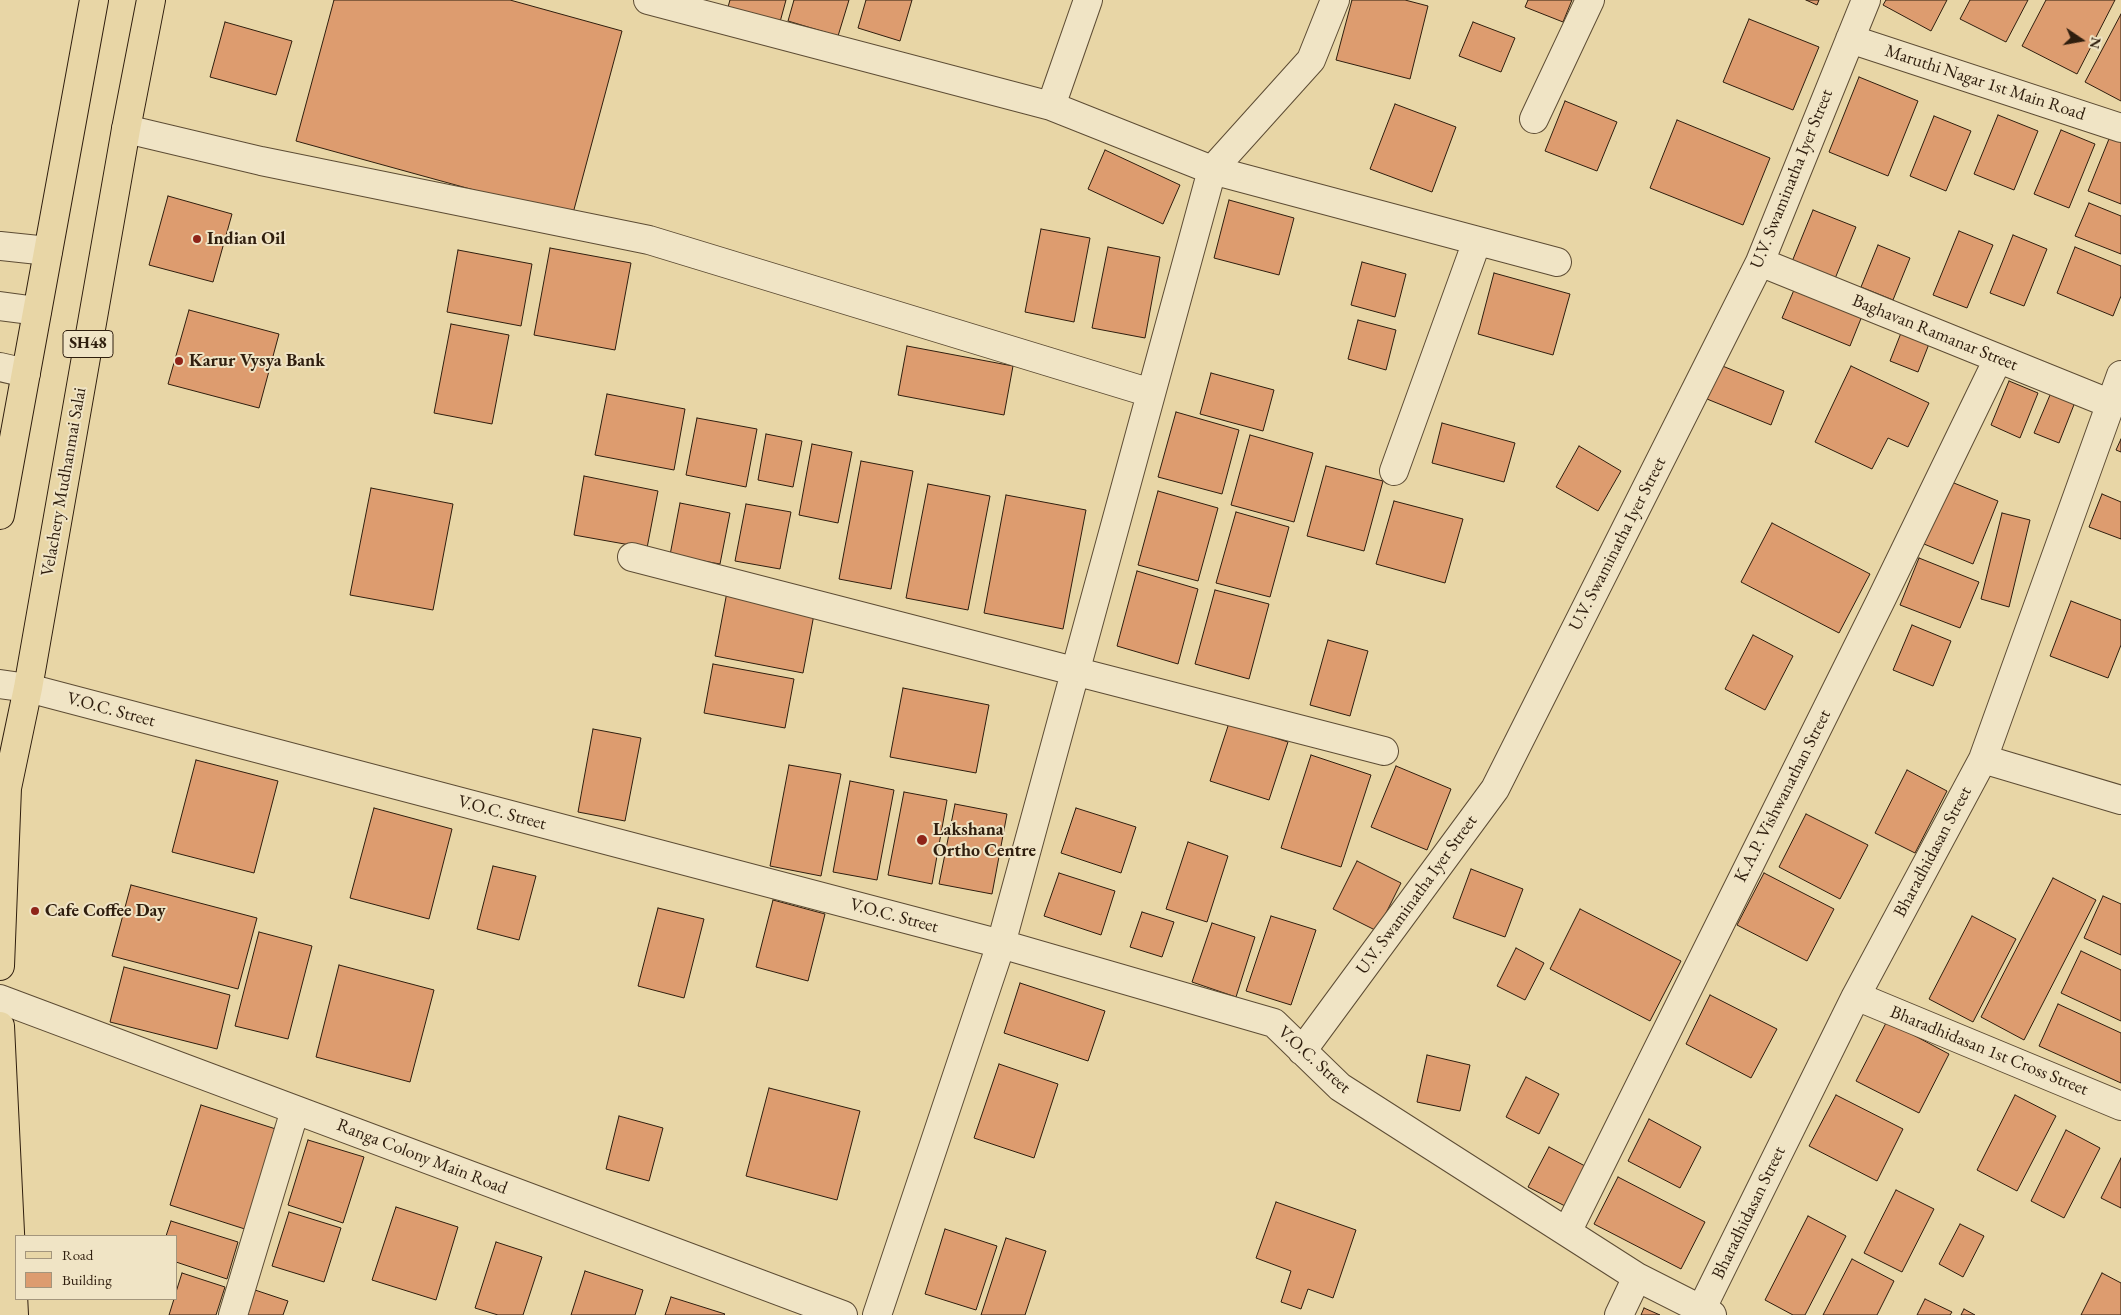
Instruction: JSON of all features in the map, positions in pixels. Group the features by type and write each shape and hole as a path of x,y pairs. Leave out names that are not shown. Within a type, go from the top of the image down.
{"main road":[{"path":"0,515 13,370 37,311 94,0"},
{"name":"Velachery Mudhanmai Salai","path":"0,966 4,787 28,688 150,0"},
{"path":"0,1026 14,1315"}],"street":[{"path":"648,0 1051,106 1212,170 1557,262"},
{"path":"1051,106 1088,0"},
{"path":"877,1315 1001,944 1212,170 1311,60 1335,0"},
{"path":"1534,119 1590,0"},
{"name":"U.V. Swaminatha Iyer Street","path":"1302,1051 1495,789 1760,262 1866,0"},
{"name":"Maruthi Nagar 1st Main Road","path":"1850,39 2121,128"},
{"path":"126,129 261,161 649,240 1151,393"},
{"path":"1394,471 1477,240"},
{"path":"0,246 48,251"},
{"name":"Baghavan Ramanar Street","path":"1760,262 2111,404"},
{"path":"0,306 37,311"},
{"name":"K.A.P. Vishwanathan Street","path":"1567,1232 1880,602 1998,359"},
{"name":"Bharadhidasan Street","path":"1707,1313 1856,996 1983,759 2121,375"},
{"path":"632,557 1384,751"},
{"name":"V.O.C. Street","path":"0,684 28,688 1001,944 1274,1023 1340,1087 1637,1276 1707,1313"},
{"path":"1983,759 2121,800"},
{"name":"Bharadhidasan 1st Cross Street","path":"1856,996 2121,1106"},
{"name":"Ranga Colony Main Road","path":"0,999 843,1315"},
{"path":"233,1315 295,1110"},
{"path":"1620,1315 1637,1276"}],"building":[{"path":"334,0 510,0 622,31 572,217 296,141"},
{"path":"730,0 786,0 780,22 728,7"},
{"path":"794,0 849,0 838,36 788,21"},
{"path":"866,0 912,0 900,41 858,28"},
{"path":"1352,0 1405,0 1428,6 1410,79 1336,60"},
{"path":"1528,0 1572,0 1563,22 1525,7"},
{"path":"1806,0 1819,0 1817,5"},
{"path":"1886,0 1947,0 1931,31 1883,5"},
{"path":"1970,0 2028,0 2006,42 1960,19"},
{"path":"2046,0 2115,0 2077,74 2022,46"},
{"path":"2121,14 2121,101 2085,82"},
{"path":"1749,19 1819,47 1793,110 1723,82"},
{"path":"225,22 292,41 276,95 210,77"},
{"path":"1473,22 1515,38 1501,72 1459,56"},
{"path":"1859,77 1918,101 1888,176 1829,152"},
{"path":"1565,101 1617,122 1597,171 1545,151"},
{"path":"1395,104 1456,127 1432,192 1370,169"},
{"path":"1998,115 2038,131 2014,190 1974,174"},
{"path":"1934,116 1971,131 1946,191 1910,176"},
{"path":"1677,120 1770,158 1743,225 1650,188"},
{"path":"2061,130 2095,144 2069,208 2034,194"},
{"path":"2111,134 2121,138 2121,204 2088,191"},
{"path":"1105,150 1180,185 1163,224 1088,189"},
{"path":"168,196 232,214 213,282 149,265"},
{"path":"1229,200 1294,218 1279,275 1214,258"},
{"path":"2089,203 2121,216 2121,254 2075,236"},
{"path":"1813,210 1856,227 1832,286 1789,269"},
{"path":"1041,229 1090,238 1074,322 1025,312"},
{"path":"1959,231 1993,245 1967,308 1933,295"},
{"path":"2013,235 2047,249 2024,306 1990,293"},
{"path":"1878,245 1910,258 1893,300 1861,287"},
{"path":"1108,247 1160,257 1145,338 1092,328"},
{"path":"2075,247 2121,266 2121,296 2113,316 2057,293"},
{"path":"550,248 631,263 615,350 534,335"},
{"path":"458,250 532,264 521,326 447,312"},
{"path":"1362,262 1406,274 1395,317 1351,305"},
{"path":"1494,273 1570,294 1553,355 1478,334"},
{"path":"1797,283 1864,311 1850,346 1782,318"},
{"path":"189,310 279,334 259,408 168,384"},
{"path":"1358,320 1396,330 1386,370 1348,359"},
{"path":"451,324 509,335 492,424 434,413"},
{"path":"1901,333 1929,344 1918,372 1890,361"},
{"path":"907,346 1013,366 1004,415 898,395"},
{"path":"1720,365 1784,391 1771,425 1707,399"},
{"path":"1851,366 1929,403 1908,447 1888,438 1872,469 1815,442"},
{"path":"1211,373 1274,390 1263,431 1200,414"},
{"path":"2009,381 2038,393 2020,438 1991,425"},
{"path":"2053,388 2077,397 2059,443 2034,433"},
{"path":"607,394 685,409 674,470 595,455"},
{"path":"1176,412 1239,430 1222,494 1158,477"},
{"path":"697,418 757,429 746,487 686,475"},
{"path":"1442,423 1515,443 1504,482 1432,463"},
{"path":"766,434 802,441 793,487 758,480"},
{"path":"1250,435 1313,453 1294,522 1231,505"},
{"path":"2121,439 2121,452 2116,450"},
{"path":"812,444 852,452 838,523 799,515"},
{"path":"1579,446 1621,471 1598,511 1556,487"},
{"path":"861,461 913,471 891,589 839,579"},
{"path":"1326,466 1383,481 1364,551 1307,536"},
{"path":"584,476 658,491 647,548 574,535"},
{"path":"1949,481 1998,501 1973,564 1924,544"},
{"path":"928,484 990,496 968,610 906,598"},
{"path":"371,488 453,504 433,610 350,595"},
{"path":"1158,491 1218,508 1198,581 1138,565"},
{"path":"2102,494 2121,502 2121,539 2089,527"},
{"path":"1006,495 1086,510 1063,629 984,613"},
{"path":"1394,501 1463,519 1445,583 1376,564"},
{"path":"680,503 730,513 720,564 670,555"},
{"path":"746,504 791,512 780,569 735,561"},
{"path":"1236,512 1289,527 1270,597 1216,583"},
{"path":"2002,513 2030,520 2009,607 1981,599"},
{"path":"1772,523 1870,574 1839,633 1741,582"},
{"path":"1919,558 1979,582 1960,628 1900,605"},
{"path":"1137,571 1198,589 1178,664 1117,646"},
{"path":"1215,590 1269,604 1249,679 1195,664"},
{"path":"727,592 815,609 803,673 715,656"},
{"path":"2071,601 2121,620 2121,645 2108,678 2050,656"},
{"path":"1912,625 1951,641 1933,686 1893,670"},
{"path":"1753,635 1793,656 1765,710 1725,689"},
{"path":"1328,640 1368,651 1350,716 1310,705"},
{"path":"713,664 794,679 785,728 704,713"},
{"path":"903,688 989,705 976,773 890,757"},
{"path":"1229,723 1288,742 1269,800 1210,781"},
{"path":"593,729 641,738 625,821 578,812"},
{"path":"1311,755 1371,775 1341,867 1281,848"},
{"path":"196,760 278,781 254,873 172,852"},
{"path":"789,765 841,774 821,876 770,866"},
{"path":"1396,766 1451,789 1427,850 1371,827"},
{"path":"1907,770 1947,791 1915,853 1875,833"},
{"path":"850,781 894,790 877,880 833,872"},
{"path":"904,792 947,800 932,884 888,875"},
{"path":"955,804 1007,814 992,894 939,884"},
{"path":"374,808 452,829 429,919 350,898"},
{"path":"1076,808 1136,827 1121,873 1061,853"},
{"path":"1806,814 1868,845 1840,899 1779,867"},
{"path":"1188,842 1228,856 1207,922 1166,909"},
{"path":"1357,861 1401,883 1377,931 1333,909"},
{"path":"493,866 536,876 519,940 477,929"},
{"path":"1471,869 1523,889 1505,937 1453,918"},
{"path":"1059,873 1115,891 1101,935 1044,916"},
{"path":"1764,873 1834,909 1807,961 1737,925"},
{"path":"2053,878 2096,900 2024,1040 1981,1017"},
{"path":"131,885 257,918 238,989 112,956"},
{"path":"2103,896 2121,904 2121,955 2084,938"},
{"path":"773,900 825,914 808,981 756,967"},
{"path":"658,908 704,919 684,998 638,986"},
{"path":"1580,909 1681,961 1650,1021 1550,969"},
{"path":"1142,912 1174,922 1162,957 1130,947"},
{"path":"1271,916 1316,930 1291,1005 1246,991"},
{"path":"1972,916 2016,939 1973,1022 1929,999"},
{"path":"1212,923 1255,937 1236,997 1192,982"},
{"path":"259,932 312,946 288,1039 235,1026"},
{"path":"1516,948 1544,963 1525,1000 1497,986"},
{"path":"2081,951 2121,970 2121,1021 2061,993"},
{"path":"339,965 434,990 410,1082 316,1057"},
{"path":"124,967 230,995 217,1049 110,1022"},
{"path":"1020,983 1105,1011 1088,1061 1004,1033"},
{"path":"1710,995 1777,1029 1751,1078 1686,1044"},
{"path":"2058,1004 2121,1033 2121,1083 2039,1046"},
{"path":"1887,1021 1949,1054 1919,1113 1856,1081"},
{"path":"1427,1055 1470,1065 1460,1111 1417,1102"},
{"path":"999,1064 1058,1084 1034,1158 974,1138"},
{"path":"1526,1077 1559,1094 1539,1134 1506,1117"},
{"path":"769,1088 860,1111 837,1200 746,1176"},
{"path":"1836,1095 1903,1129 1877,1181 1809,1146"},
{"path":"2015,1095 2056,1116 2017,1191 1977,1170"},
{"path":"201,1105 282,1131 251,1231 170,1205"},
{"path":"619,1116 663,1128 649,1181 606,1169"},
{"path":"1649,1119 1701,1147 1680,1188 1628,1161"},
{"path":"2066,1130 2100,1148 2064,1218 2031,1201"},
{"path":"308,1140 364,1157 343,1223 288,1205"},
{"path":"1549,1147 1585,1166 1565,1206 1528,1187"},
{"path":"2121,1158 2121,1208 2101,1198"},
{"path":"1618,1177 1705,1222 1681,1269 1594,1224"},
{"path":"1896,1190 1934,1209 1902,1272 1864,1253"},
{"path":"1276,1202 1356,1230 1333,1298 1308,1289 1301,1309 1281,1302 1291,1271 1256,1258"},
{"path":"396,1207 458,1227 436,1300 372,1280"},
{"path":"289,1212 341,1228 324,1282 272,1266"},
{"path":"1808,1216 1846,1236 1805,1315 1793,1315 1765,1300"},
{"path":"171,1221 238,1242 227,1279 178,1263 178,1235 166,1235"},
{"path":"1960,1224 1984,1236 1963,1277 1939,1264"},
{"path":"945,1229 997,1246 976,1310 925,1294"},
{"path":"1006,1238 1046,1251 1025,1315 981,1315"},
{"path":"496,1242 542,1257 523,1315 498,1315 475,1308"},
{"path":"1852,1259 1894,1281 1877,1315 1823,1315"},
{"path":"585,1271 643,1290 635,1315 571,1315"},
{"path":"182,1273 225,1287 216,1315 169,1315 174,1300 178,1300 178,1286"},
{"path":"2102,1273 2121,1283 2121,1315 2081,1315"},
{"path":"246,1287 288,1301 283,1315 237,1315"},
{"path":"671,1297 725,1314 665,1315"},
{"path":"1925,1299 1952,1312 1950,1315 1917,1315"},
{"path":"1644,1308 1660,1315 1641,1315"},
{"path":"1964,1309 1975,1315 1961,1315"}],"place":[{"name":"Indian Oil","path":"197,239"},
{"name":"Karur Vysya Bank","path":"179,361"},
{"name":"Lakshana Ortho Centre","path":"922,840"},
{"name":"Cafe Coffee Day","path":"35,911"}]}
